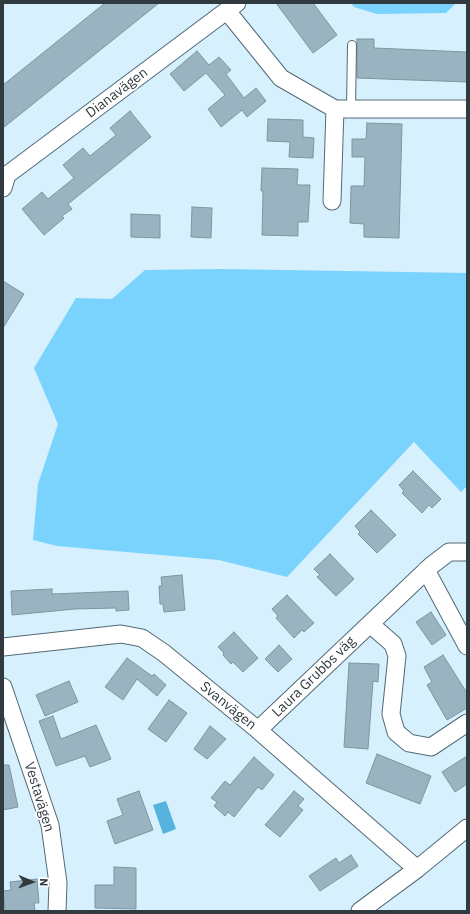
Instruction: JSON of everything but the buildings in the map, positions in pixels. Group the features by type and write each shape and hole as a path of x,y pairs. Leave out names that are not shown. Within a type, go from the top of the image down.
{"street":[{"name":"Dianavägen","path":"4,179 232,7 280,78 343,109 467,109"},
{"path":"332,201 343,109"},
{"name":"Laura Grubbs väg","path":"258,730 426,570 448,552 467,552"},
{"path":"426,570 467,646"},
{"path":"370,624 392,644 397,656 391,714 396,732 409,743 431,747 467,723"},
{"name":"Svanvägen","path":"3,647 121,634 142,638 164,653 258,730 417,869"},
{"name":"Vestavägen","path":"3,687 50,825 58,883 57,911"},
{"path":"360,911 417,869 467,828"}],"lane":[{"path":"343,109 352,45"}],"shaded area":[{"path":"351,3 456,3 446,13 377,14 354,7"},
{"path":"222,269 467,273 467,486 461,492 414,442 287,577 219,560 57,546 33,540 38,484 58,424 34,368 76,298 112,299 145,270"},
{"path":"166,801 176,829 163,834 153,805"}]}
